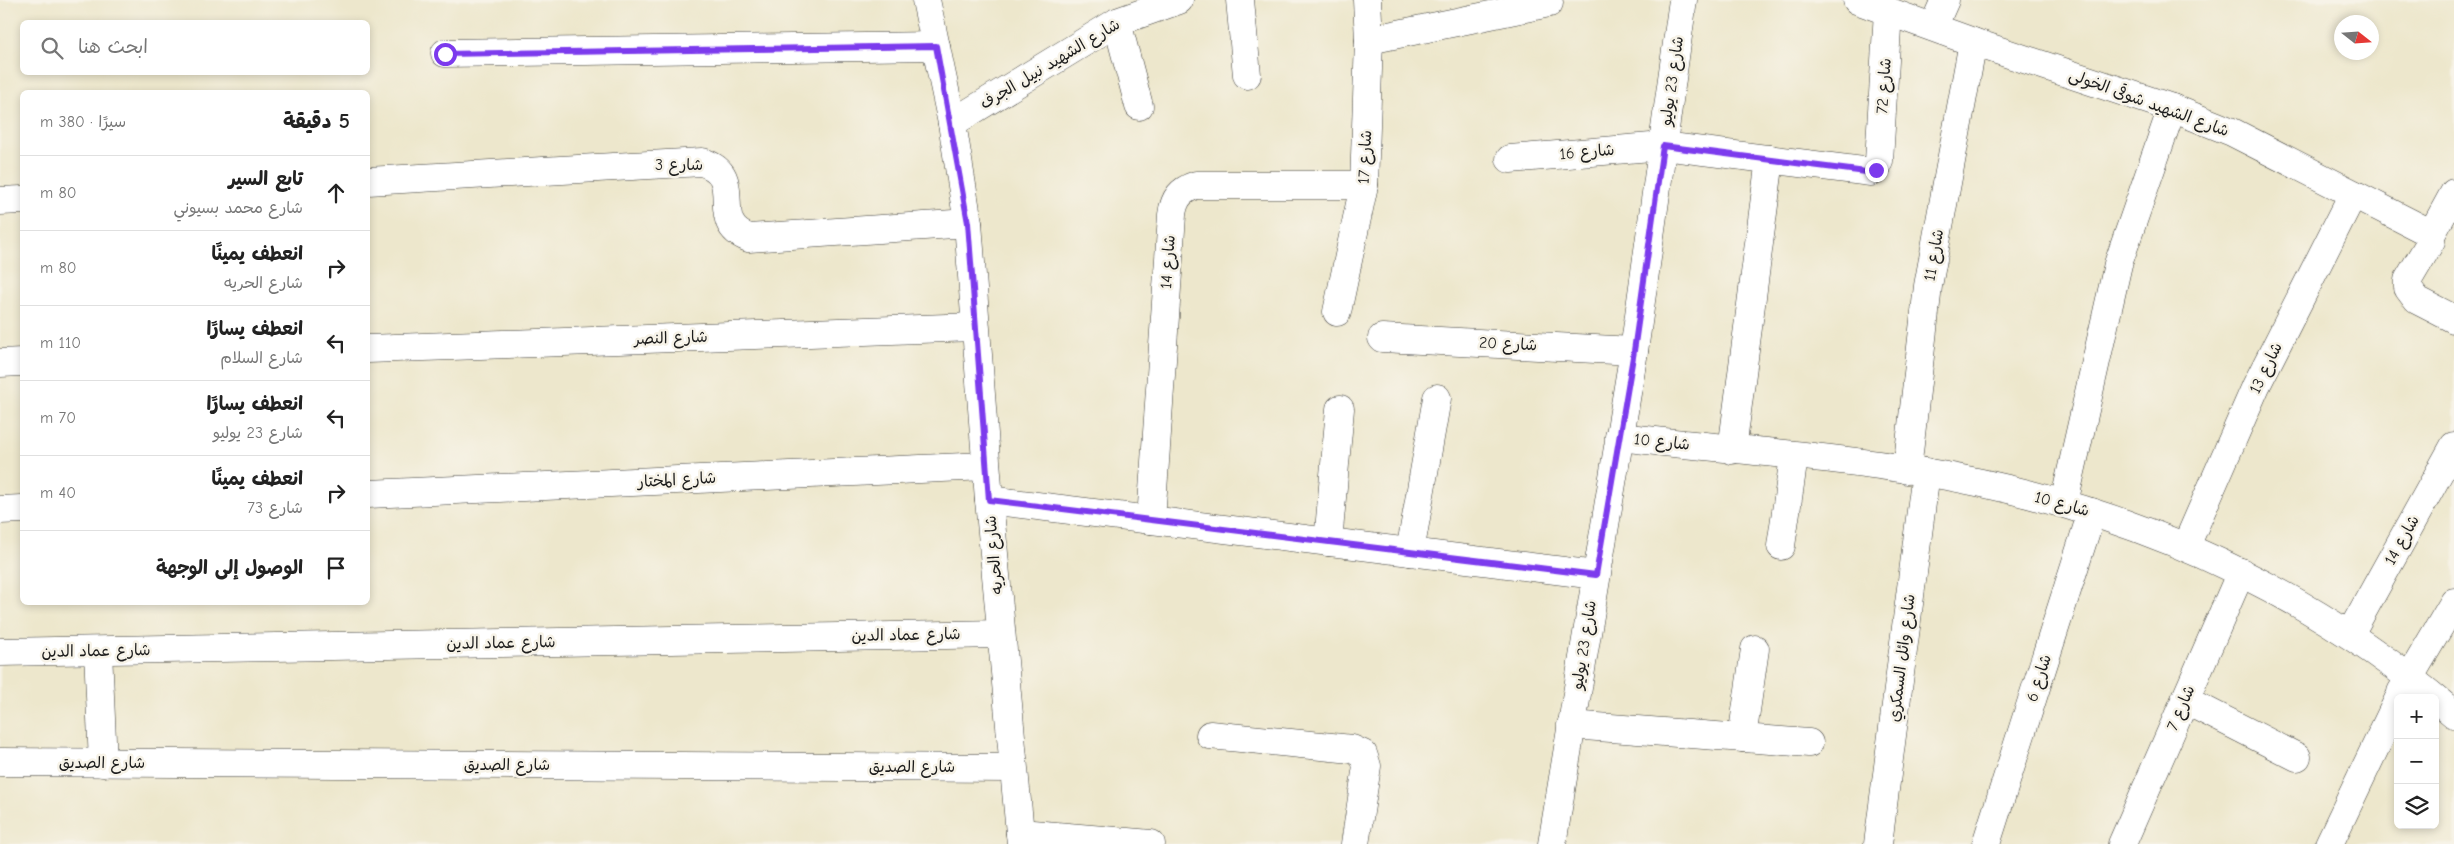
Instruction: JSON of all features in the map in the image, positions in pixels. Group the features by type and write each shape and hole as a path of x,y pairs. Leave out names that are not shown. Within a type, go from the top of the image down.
{"street":[{"name":"شارع الحريه","path":"926,0 952,123 968,223 974,327 1020,838"},
{"name":"شارع الشهيد نبيل الجرف","path":"952,123 1118,22 1179,0"},
{"path":"1240,0 1247,75"},
{"name":"شارع 17","path":"1337,312 1364,185 1369,40 1368,0"},
{"name":"شارع 23 يوليو","path":"1552,844 1634,351 1683,0"},
{"name":"شارع الشهيد شوقى الخولى","path":"1857,0 1973,42 2172,108 2232,132 2431,235"},
{"path":"1933,27 1945,0"},
{"path":"1369,40 1549,3"},
{"name":"شارع 72","path":"1879,161 1888,11"},
{"path":"1118,22 1140,106"},
{"name":"شارع 11","path":"1917,471 1928,286 1973,42"},
{"path":"445,54 936,46"},
{"path":"2064,503 2118,264 2172,108"},
{"name":"شارع 16","path":"1510,159 1663,146 1871,172 1876,170 1879,161"},
{"path":"1732,450 1770,159"},
{"name":"شارع 3","path":"370,181 702,162 718,169 724,177 728,220 740,235 749,238 968,223"},
{"name":"شارع 14","path":"1150,520 1172,214 1173,204 1179,194 1186,188 1196,185 1364,185"},
{"path":"2454,193 2431,235 2431,241 2408,280 2408,288 2411,295 2454,319"},
{"name":"شارع 13","path":"2186,546 2256,386 2353,194"},
{"path":"0,201 20,200"},
{"name":"شارع النصر","path":"370,349 974,327"},
{"name":"شارع 20","path":"1382,338 1634,351"},
{"path":"0,363 20,362"},
{"path":"1410,552 1437,398"},
{"path":"1328,542 1340,409"},
{"name":"شارع 10","path":"1619,438 1917,471 2064,503 2092,512 2186,546 2241,572 2350,634 2402,691 2454,714"},
{"name":"شارع 14","path":"2350,634 2454,446"},
{"path":"1781,546 1794,457"},
{"name":"شارع المختار","path":"370,494 986,466"},
{"name":"شارع وائل السمكري","path":"1878,844 1917,471"},
{"path":"989,500 1596,575"},
{"path":"0,510 20,509"},
{"name":"شارع 6","path":"1986,844 2092,512"},
{"name":"شارع 7","path":"2122,844 2241,572"},
{"path":"2329,844 2402,691 2454,602"},
{"name":"شارع عماد الدين","path":"0,652 1001,634"},
{"path":"1742,738 1755,649"},
{"path":"98,651 103,763"},
{"path":"2185,700 2297,757"},
{"path":"1571,725 1809,743"},
{"path":"1210,735 1352,749 1363,754 1367,766 1356,844"},
{"name":"شارع الصديق","path":"0,762 1014,768"},
{"path":"1020,838 1151,844"}],"route":[{"path":"445,54 936,46 952,123 968,223 974,327 989,500 1596,575 1634,351 1663,146 1866,172 1876,170"}]}
